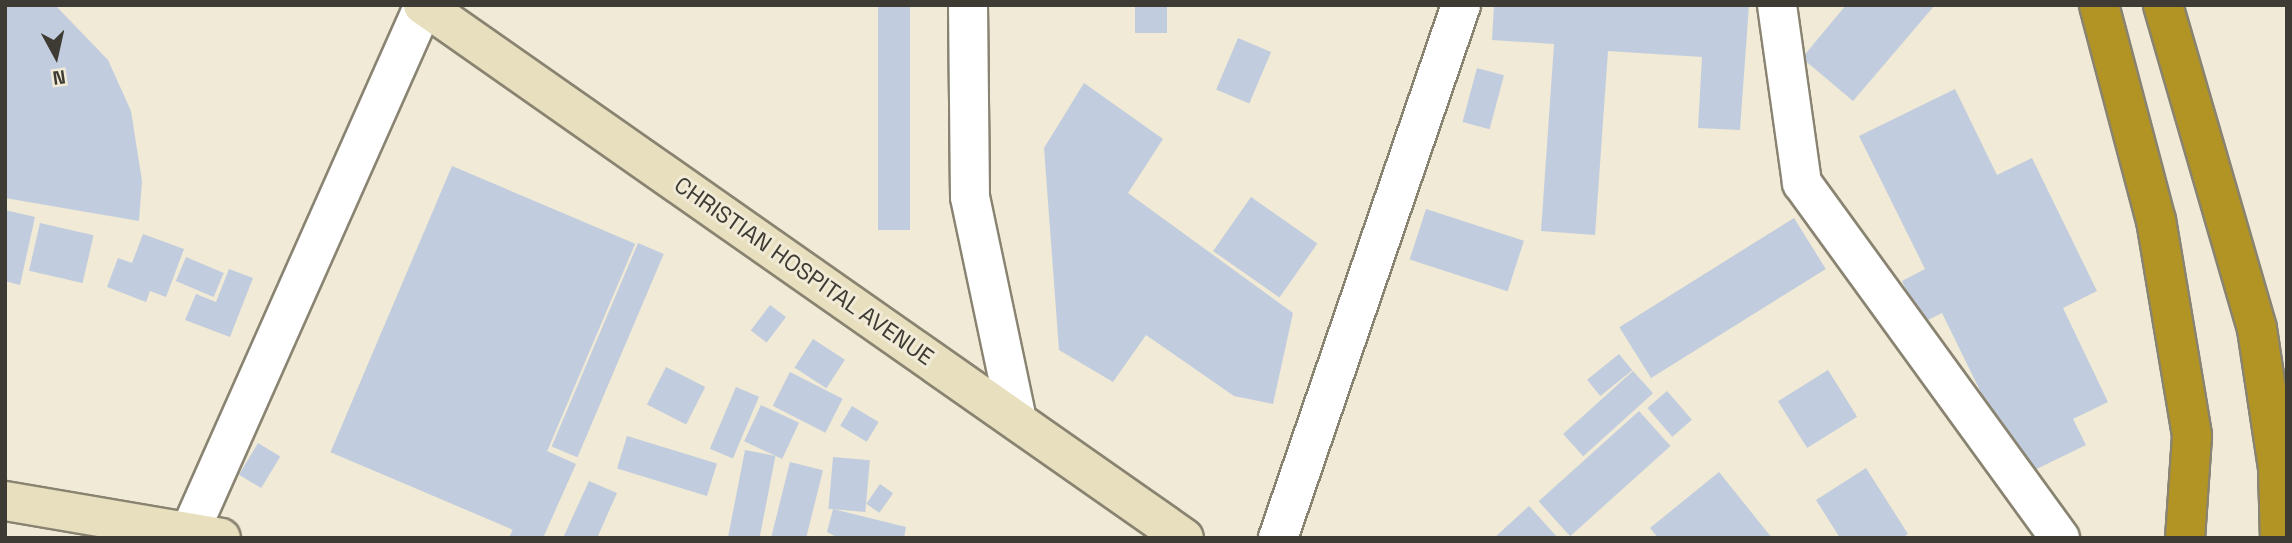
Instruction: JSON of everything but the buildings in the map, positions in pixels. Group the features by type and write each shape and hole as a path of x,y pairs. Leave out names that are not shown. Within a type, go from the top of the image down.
{"highway":[{"path":"2099,5 2156,220 2192,436 2185,538"},
{"path":"2163,5 2257,329 2280,435 2280,538"}],"main road":[{"name":"CHRISTIAN HOSPITAL AVENUE","path":"423,5 1184,538"},
{"path":"5,501 199,536"}],"street":[{"path":"199,536 423,5"},
{"path":"968,5 970,197 1017,419"},
{"path":"1278,538 1461,5"},
{"path":"1777,5 1802,183 2060,538"}]}
